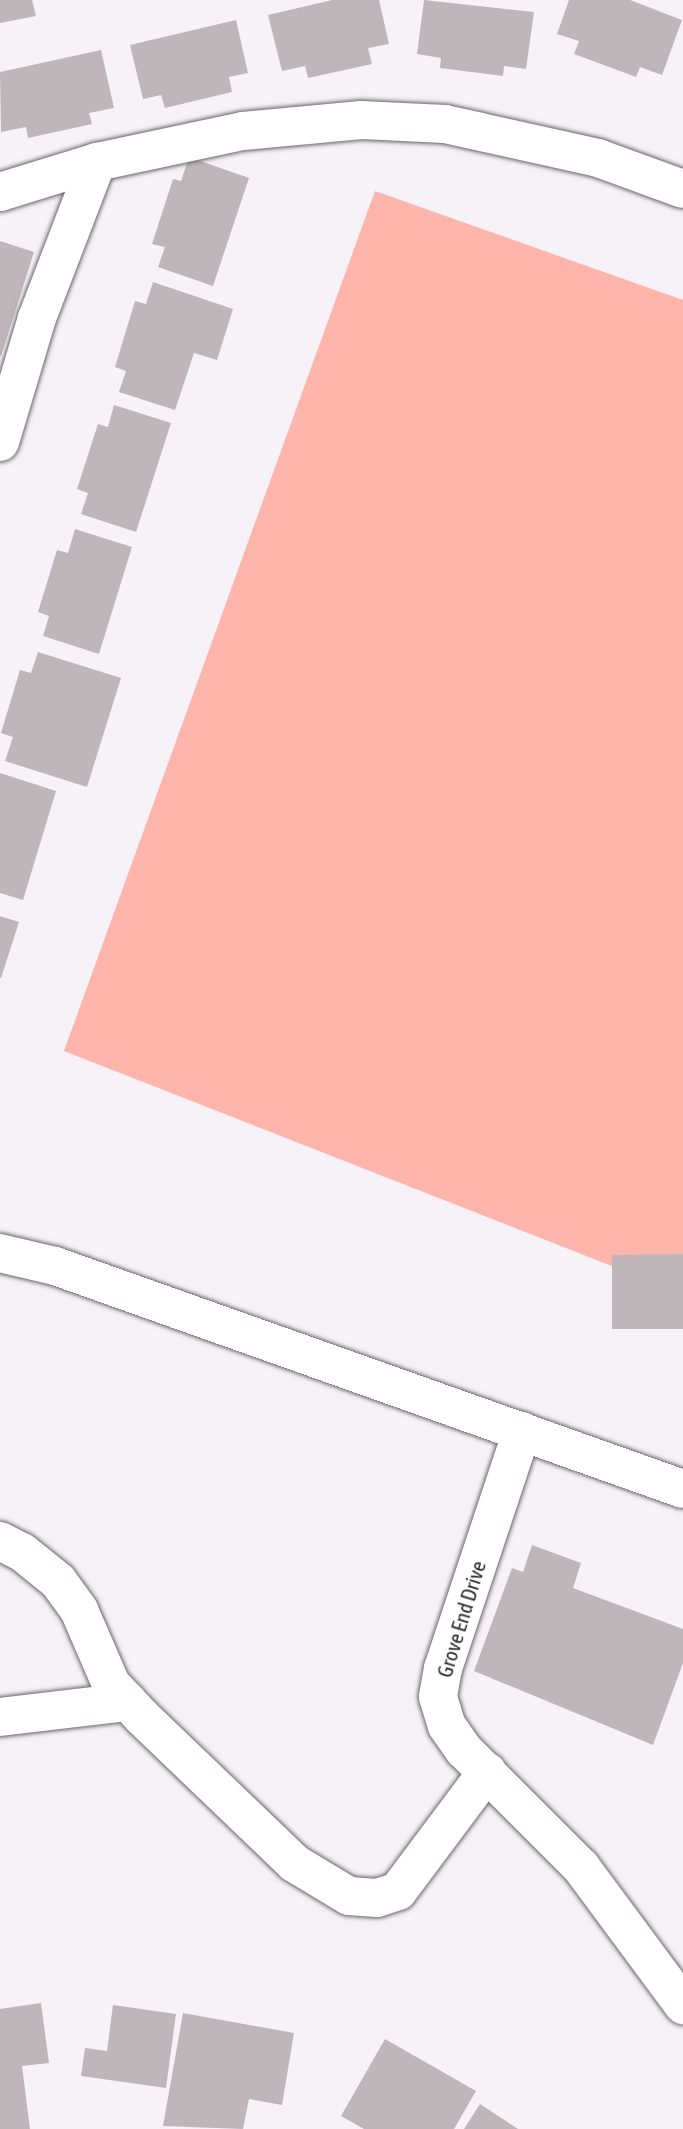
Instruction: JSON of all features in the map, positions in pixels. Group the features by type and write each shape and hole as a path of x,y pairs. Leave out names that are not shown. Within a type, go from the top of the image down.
{"street":[{"path":"0,192 97,162 243,131 361,120 445,124 598,158 683,189"},
{"path":"0,442 37,318 97,162"},
{"path":"0,1253 55,1266 683,1489"},
{"name":"Grove End Drive","path":"522,1431 443,1668 438,1697 447,1726 487,1772 581,1867 683,2006"},
{"path":"0,1541 22,1552 58,1581 79,1610 111,1684 128,1702 294,1863 349,1896 377,1898 398,1891 487,1772"},
{"path":"0,1717 128,1702"}],"shaded area":[{"path":"375,191 683,300 683,1294 64,1051"}],"building":[{"path":"0,0 32,0 36,16 0,23"},
{"path":"332,0 379,0 389,44 368,48 372,64 308,78 305,66 282,71 268,15"},
{"path":"424,0 534,12 526,69 504,66 503,76 440,68 441,58 417,54"},
{"path":"569,0 630,0 682,20 662,75 640,67 636,77 574,54 579,41 557,34"},
{"path":"236,20 248,73 229,77 232,92 165,108 161,95 143,99 130,45"},
{"path":"101,50 114,108 89,113 92,124 28,138 26,127 1,132 0,72"},
{"path":"189,157 249,178 213,286 158,267 165,247 152,244 173,179 181,181"},
{"path":"0,241 34,252 1,356 0,356"},
{"path":"153,282 233,309 217,360 194,353 175,410 119,392 126,371 115,367 135,301 146,304"},
{"path":"114,405 171,423 136,532 81,514 88,493 77,489 98,424 108,427"},
{"path":"75,529 132,547 99,654 43,636 49,616 38,612 57,550 68,553"},
{"path":"38,652 121,678 87,787 5,761 13,737 1,733 20,670 31,673"},
{"path":"0,773 56,791 23,900 0,893"},
{"path":"0,916 19,922 1,978 0,978"},
{"path":"683,1254 683,1329 612,1329 612,1255"},
{"path":"532,1545 581,1563 573,1588 683,1629 683,1663 653,1745 474,1671 512,1568 523,1572"},
{"path":"41,2003 49,2063 22,2066 30,2129 0,2129 0,2009"},
{"path":"113,2005 176,2014 166,2088 81,2076 85,2048 107,2051"},
{"path":"183,2013 294,2033 282,2105 249,2099 243,2129 163,2126"},
{"path":"385,2039 476,2091 454,2129 364,2129 341,2116"},
{"path":"480,2104 518,2129 464,2129"}]}
